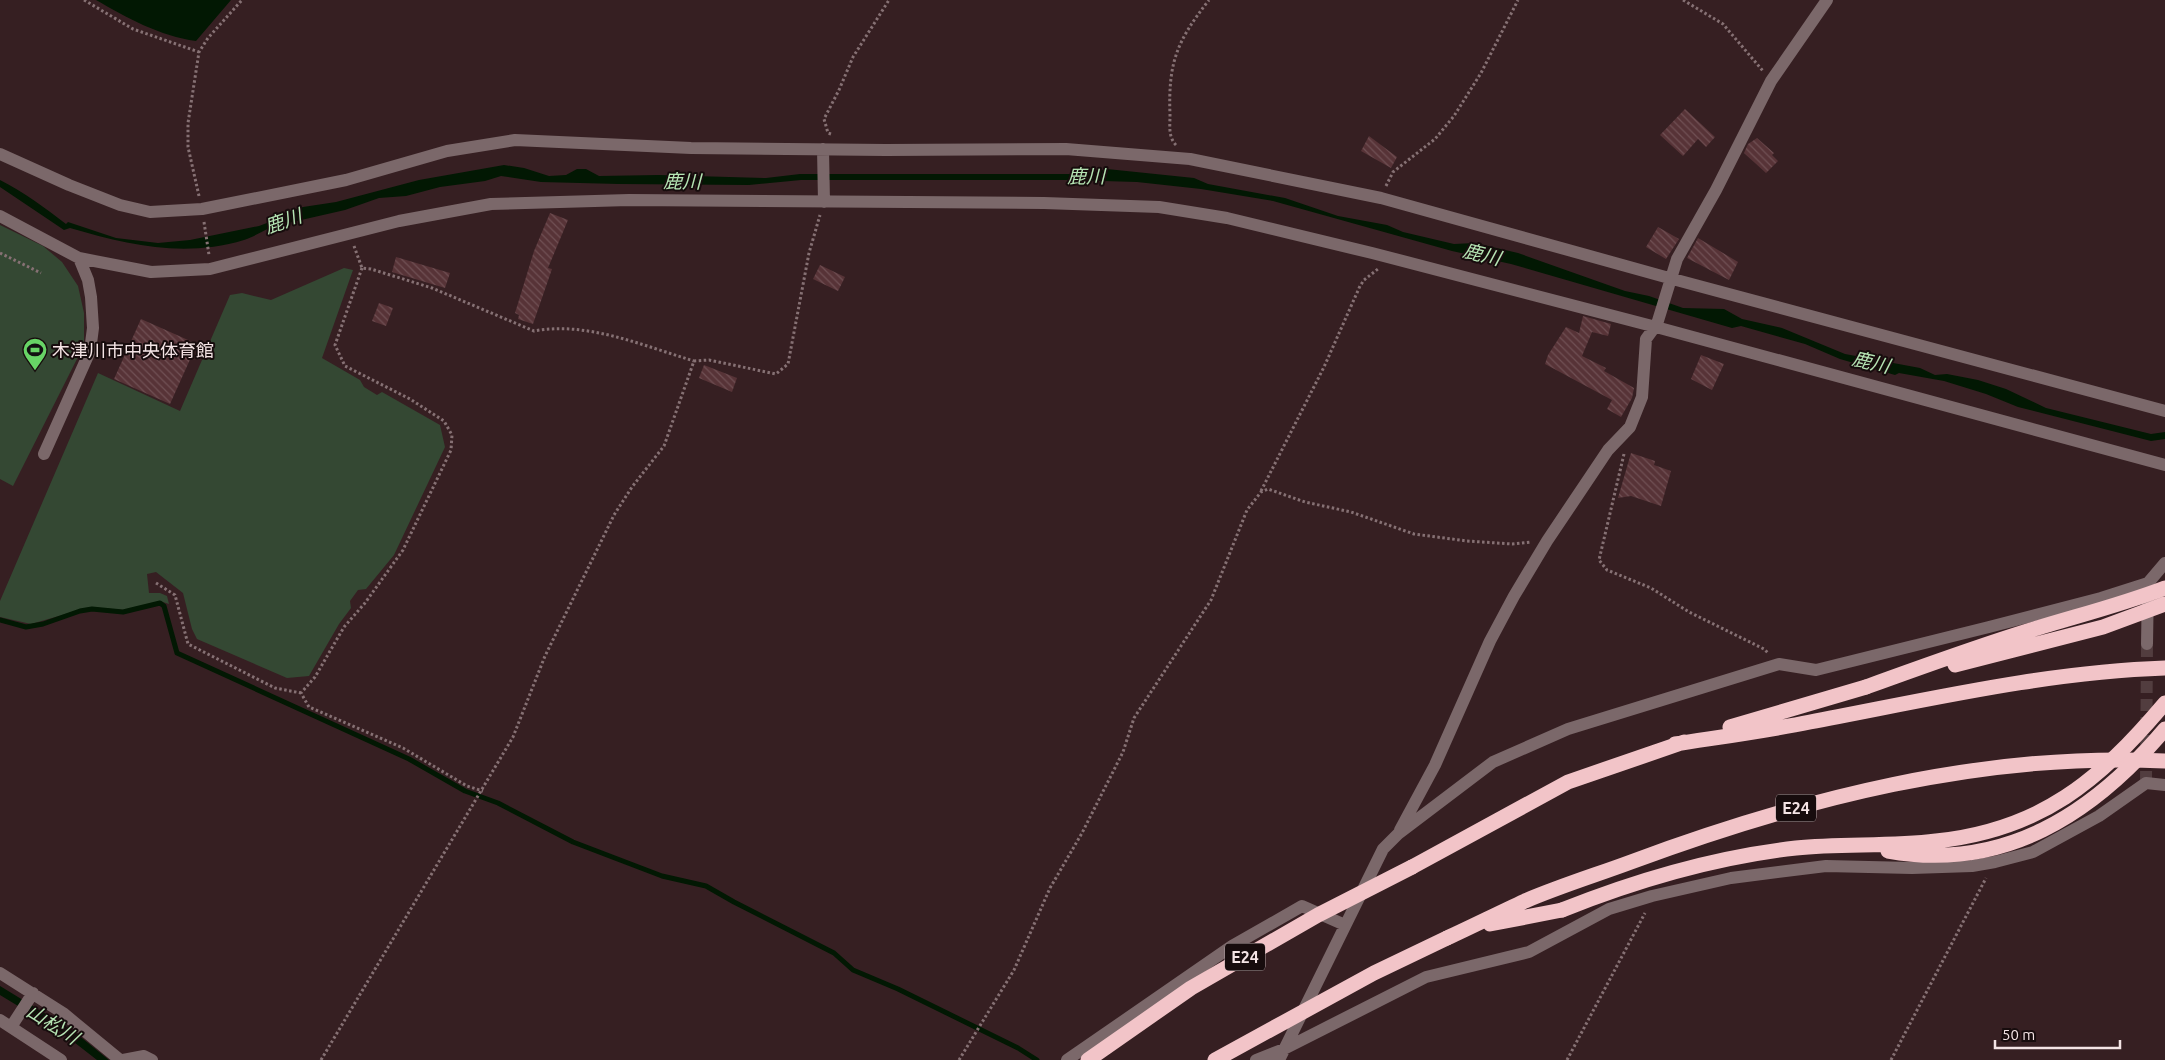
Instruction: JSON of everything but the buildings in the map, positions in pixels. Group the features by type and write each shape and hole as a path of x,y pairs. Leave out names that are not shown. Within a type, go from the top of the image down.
{"highway":[{"path":"1866,687 1977,648 2116,606 2165,588"},
{"path":"1675,744 1866,687 2103,627 2165,604"},
{"name":"E24","path":"1088,1060 1191,988 1318,915 1412,867 1568,782 1675,744 1809,723 2014,685 2079,675 2165,668"},
{"path":"1472,927 1562,910 1620,887 1674,872 1779,850 1847,844 1908,844 1963,837 1995,830 2038,813 2068,796 2124,750 2165,703"},
{"path":"1847,844 1901,854 1948,855 1972,853 2045,831 2088,803 2130,768 2165,729"},
{"name":"E24","path":"1214,1060 1374,973 1526,901 1659,852 1798,807 1875,788 1945,775 2012,766 2081,762 2165,761"}],"street":[{"path":"1398,834 1435,765 1490,641 1547,541 1608,450 1630,427 1642,397 1646,339 1656,326 1677,259 1716,190 1771,81 1827,0"},
{"path":"0,154 69,185 120,205 150,212 202,212 346,180 447,151 515,140 691,148 823,151 1066,149 1190,159 1381,198 1669,281 2165,411"},
{"path":"823,151 823,199"},
{"path":"0,216 79,258 151,272 210,269 399,220 491,204 629,200 823,199 1159,207 1226,218 1656,326 2165,465"},
{"path":"44,454 90,351 93,328 92,297 88,280 79,258"},
{"path":"1281,1054 1371,876 1383,848 1398,834 1493,762 1568,729 1779,664 1816,670 1989,628 2102,598 2148,583 2165,562"},
{"path":"2147,644 2148,583"},
{"path":"1256,1060 1281,1054 1426,977 1529,952 1609,909 1652,896 1731,878 1826,866 1912,868 1972,866 1995,862 2033,852 2098,816 2146,783 2165,784"},
{"path":"1067,1060 1232,946 1302,906 1345,925"},
{"path":"0,973 63,1013 121,1060 144,1056 152,1060"},
{"path":"32,993 5,1024 61,1060"}],"path":[{"path":"84,0 133,29 199,52"},
{"path":"210,261 188,147 188,123 199,52 208,38 242,0"},
{"path":"836,134 828,133 824,119 853,57 889,0"},
{"path":"1190,159 1173,142 1170,133 1170,73 1176,53 1189,26 1209,0"},
{"path":"1381,198 1393,172 1435,139 1454,116 1481,73 1518,0"},
{"path":"1683,0 1723,24 1771,81"},
{"path":"362,268 432,288 534,331 552,328 577,330 645,345 694,361 709,360 776,374 788,364 809,253 823,199"},
{"path":"301,693 315,677 344,627 365,603 403,550 452,450 452,435 444,421 410,399 345,366 336,345 362,268 350,233"},
{"path":"0,253 41,273"},
{"path":"960,1060 1014,970 1050,888 1082,833 1123,752 1134,718 1210,600 1247,510 1261,492 1324,367 1360,286 1364,280 1394,259"},
{"path":"321,1060 483,791 513,737 545,656 614,515 632,487 664,446 694,361"},
{"path":"1630,427 1599,560 1601,565 1607,570 1651,588 1689,612 1764,649 1779,664"},
{"path":"1261,492 1268,489 1305,502 1350,512 1414,534 1467,541 1512,544 1547,541"},
{"path":"156,583 175,595 188,644 275,688 301,693 309,707 403,748 467,786 483,791"},
{"path":"1891,1060 1995,862"},
{"path":"1567,1060 1644,915 1652,896"}],"shaded area":[{"name":"木津川市中央体育館","path":"0,225 43,246 62,262 78,286 84,313 84,345 13,486 0,479"},
{"path":"344,268 353,270 322,358 360,380 364,387 377,395 382,392 440,425 445,447 394,555 366,589 358,590 350,601 351,608 339,624 309,676 287,678 197,639 192,629 183,593 156,572 147,574 149,593 160,593 167,596 169,604 160,601 140,608 123,610 90,607 31,624 0,617 0,601 98,373 180,411 230,295 242,293 271,300"}],"water":[{"path":"96,0 231,0 196,41 157,31 132,20"},
{"name":"鹿川","path":"504,165 524,168 549,176 566,175 577,169 586,169 599,176 659,175 766,178 800,174 1084,174 1107,169 1194,178 1208,184 1285,198 1338,216 1387,225 1403,232 1454,244 1475,243 1518,253 1625,291 1649,296 1683,308 1724,309 1742,319 1782,328 1845,354 1920,368 1935,375 1947,374 1978,380 2006,389 2046,408 2151,434 2165,432 2165,439 2151,441 2018,407 1986,394 1944,381 1899,373 1895,375 1840,359 1805,344 1741,326 1732,328 1511,264 1452,251 1273,201 1201,189 1137,182 1069,180 801,180 749,185 541,182 501,176 485,181 440,187 406,196 379,198 345,210 288,223 282,221 244,240 222,245 178,249 113,240 70,228 64,230 0,187 0,180 26,195 66,224 68,222 116,238 158,243 190,240 259,226 280,218 285,213 303,207 336,202 419,180"},
{"name":"山松川","path":"0,986 72,1030 109,1060 97,1060 61,1032 0,995"}],"waterway":[{"path":"0,620 26,627 43,624 80,611 92,609 123,612 160,603 164,606 177,653 409,759 465,791 498,803 573,842 662,876 706,886 834,953 853,970 898,989 1018,1048 1037,1060"}],"tunnel":[{"path":"2146,783 2147,644"}],"place":[{"name":"木津川市中央体育館","path":"35,371"}]}
